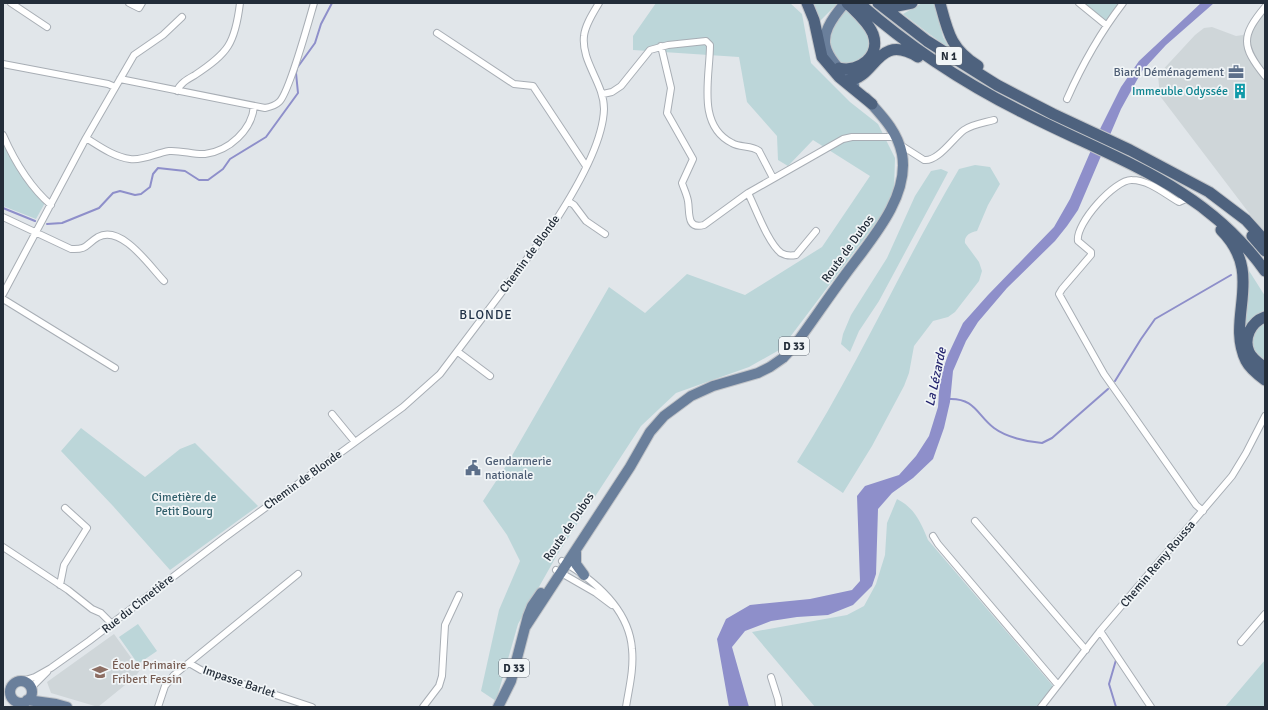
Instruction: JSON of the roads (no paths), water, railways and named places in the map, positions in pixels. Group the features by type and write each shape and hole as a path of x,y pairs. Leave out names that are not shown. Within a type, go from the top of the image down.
{"highway":[{"path":"807,3 814,20 822,57 839,77 869,100"},
{"path":"839,68 847,70 861,66 873,52 874,43 873,34 866,22 846,3"},
{"name":"N 1","path":"859,3 880,22 918,50 964,79 1023,113 1124,160 1177,188 1209,211 1232,231 1265,271"},
{"name":"N 1","path":"878,3 927,41 967,67 1053,114 1130,150 1187,180 1222,206 1241,224 1265,251"},
{"path":"888,3 897,6 912,3"},
{"path":"940,3 948,34 961,53 972,62 1053,114"},
{"path":"849,80 857,78 863,74 885,53 895,50 907,50 999,105 1023,113"},
{"path":"863,74 869,100"},
{"path":"1187,180 1229,205 1265,241"},
{"path":"1177,188 1228,237 1238,254 1243,272 1241,348 1246,362 1265,380"},
{"path":"1265,317 1254,324 1248,333 1247,341 1249,352 1265,368"}],"main road":[{"name":"Route de Dubos","path":"564,563 576,550 630,467 650,432 675,406 691,396 713,386 758,373 783,358 795,345 886,219 898,191 902,176 903,161 898,141 890,125 869,100 849,80 830,56 825,43 825,30 836,13 846,3"},
{"name":"Route de Dubos","path":"498,707 510,681 526,626 558,572 627,463 641,446"},
{"path":"576,550 574,558 576,564 584,575"},
{"path":"15,701 11,695 12,683 26,682 31,689 56,705"},
{"path":"28,700 31,689"},
{"path":"3,701 21,702 28,700 67,707"}],"street":[{"path":"11,3 47,27"},
{"path":"129,3 139,8 142,3"},
{"path":"177,91 180,84 215,61 225,51 236,31 240,3"},
{"path":"120,79 265,108 273,106 283,97 314,3"},
{"name":"Chemin de Blonde","path":"224,538 403,407 430,384 458,352 568,201 586,166 601,128 604,109 602,94 584,49 584,35 599,3"},
{"path":"1079,3 1106,25"},
{"path":"1067,99 1080,71 1106,25 1123,3"},
{"path":"1265,7 1250,26 1246,40 1253,62 1265,76"},
{"path":"3,294 86,138 134,55 163,35 182,17"},
{"path":"437,33 514,84 533,86 586,166"},
{"path":"602,94 612,92 621,86 646,53 661,46 702,41 709,43 707,93 712,120 719,133 732,143 759,151 772,178"},
{"path":"661,46 671,88 667,113 693,159 682,183 688,200 690,221 697,226 704,225 748,193 772,178 847,138 898,141 927,160 935,157 963,131 972,125 994,120"},
{"path":"3,64 108,84 115,87"},
{"path":"86,138 119,156 130,159 140,159 171,151 204,154 216,152 231,143 244,132 250,124 254,106"},
{"path":"3,135 10,151 39,195 51,205"},
{"path":"1188,198 1179,202 1142,181 1133,180 1121,182 1095,208 1080,227 1077,236 1078,241 1091,252 1091,256 1059,294 1104,374 1196,505 1203,511"},
{"path":"748,193 774,246 786,256 796,255 800,252 816,231"},
{"path":"568,201 574,205 586,221 604,234"},
{"path":"3,217 71,249 81,249 98,237 107,234 113,236 132,246 149,262 153,270 164,281"},
{"path":"3,299 115,368"},
{"path":"458,352 490,376"},
{"path":"332,414 355,442"},
{"name":"Chemin Remy Roussa","path":"1041,707 1100,631 1232,476 1263,427 1265,416"},
{"path":"60,585 64,565 87,528 65,508"},
{"path":"975,521 1086,650"},
{"path":"933,536 938,544 1058,686"},
{"name":"Rue du Cimetière","path":"12,683 35,677 51,668 112,624 224,538"},
{"path":"3,547 60,585 92,610 101,613 112,624"},
{"path":"564,563 584,575 605,593 627,629 632,648 632,671 626,707"},
{"path":"558,572 596,593 615,608"},
{"path":"158,707 169,680 298,574"},
{"path":"423,707 439,686 442,676 444,626 459,596"},
{"path":"1241,642 1265,614"},
{"path":"1100,631 1151,707"},
{"name":"Impasse Barlet","path":"189,663 201,670 312,707"},
{"name":"Rue du Cimetière","path":"31,689 51,668"},
{"path":"771,678 779,707"}],"water":[{"path":"1201,3 1214,3 1166,45 1142,71 1121,109 1078,210 1067,226 1055,241 1007,288 978,322 966,341 953,371 950,402 944,428 933,459 913,478 892,493 878,509 876,574 872,586 853,605 828,615 797,617 771,621 745,631 732,647 749,707 729,707 717,639 726,619 750,605 810,599 852,590 860,581 857,496 865,486 899,475 916,456 929,436 938,407 940,378 948,355 963,323 1054,227 1070,199 1101,127 1121,87 1139,61"}],"waterway":[{"path":"47,224 62,223 99,208 113,193 120,191 135,195 141,194 150,187 153,174 158,168 185,171 199,180 208,180 223,169 230,159 266,137 298,93 297,68 315,43 321,24 332,3"},
{"path":"3,208 35,221"},
{"path":"1115,381 1155,319 1231,275"},
{"path":"949,399 958,399 970,404 988,423 1004,434 1030,442 1042,443 1052,438 1108,389"},
{"path":"1116,660 1109,684 1116,707"}],"place":[{"name":"Biard Déménagement","path":"1236,72"},
{"name":"Immeuble Odyssée","path":"1240,91"},
{"name":"Gendarmerie nationale","path":"473,468"},
{"name":"École Primaire Fribert Fessin","path":"100,672"}],"district":[{"name":"BLONDE","path":"486,315"}],"water label":[{"name":"La Lézarde","path":"936,377"}],"park label":[{"name":"Cimetière de Petit Bourg","path":"184,504"}]}
